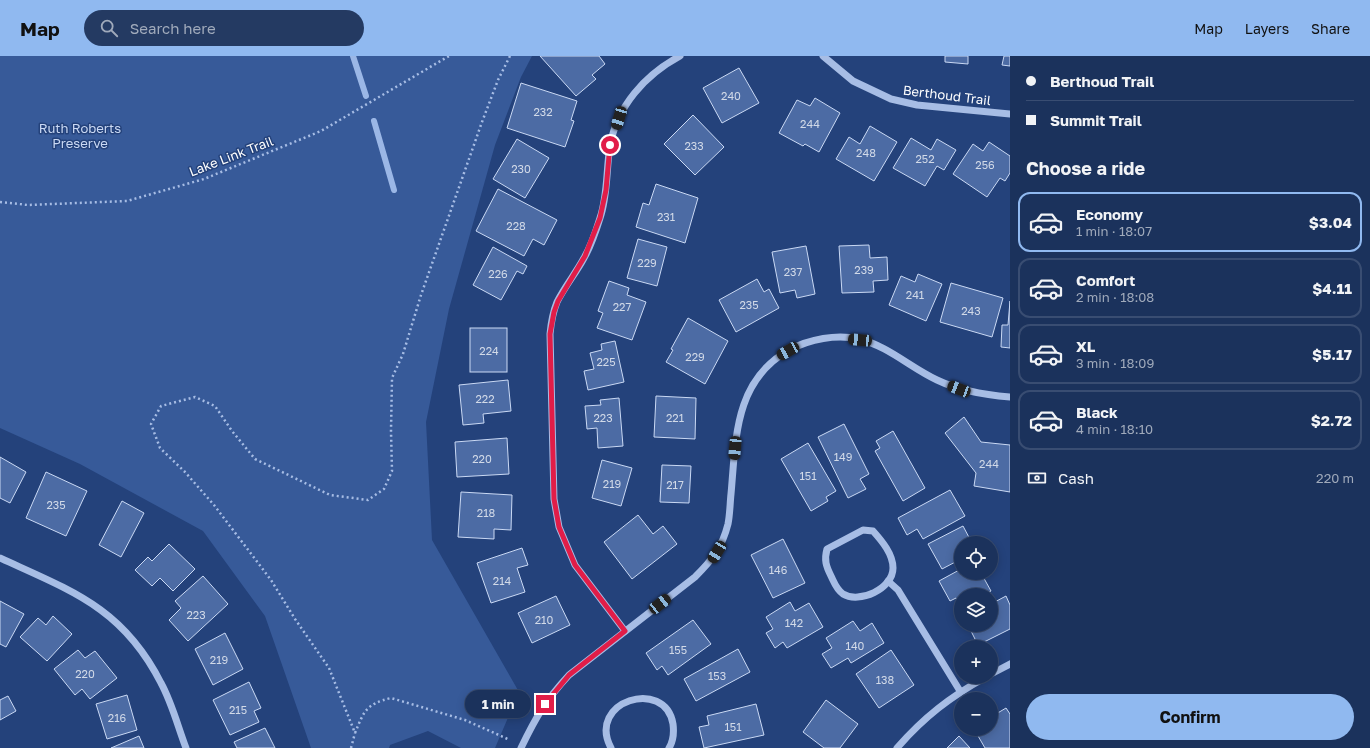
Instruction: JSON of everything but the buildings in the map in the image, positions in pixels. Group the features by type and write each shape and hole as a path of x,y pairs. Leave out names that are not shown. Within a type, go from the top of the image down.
{"street":[{"path":"625,631 575,565 559,527 554,499 550,334 554,312 558,301 585,256 600,218 606,190 610,145 619,118 635,91 659,69 680,56"},
{"name":"Berthoud Trail","path":"823,56 854,81 891,99 917,105 1010,114"},
{"path":"522,746 538,713 569,675 695,577 712,559 721,545 728,523 736,433 740,411 748,391 763,370 779,356 797,346 821,339 833,337 860,340 887,350 937,381 959,389 1010,397"},
{"path":"863,530 873,531 886,546 893,567 888,581 882,589 873,594 856,597 843,594 836,588 826,565 825,557 827,549 863,530"},
{"path":"0,558 66,588 95,604 126,630 141,648 162,684 186,748"},
{"path":"888,581 898,590 960,691"},
{"path":"998,670 1010,664"},
{"path":"897,748 915,727 936,708 960,691 973,684"},
{"path":"611,748 607,736 607,725 610,715 621,704 636,698 648,698 658,703 667,711 672,721 674,733 669,748"}],"path":[{"name":"Lake Link Trail","path":"0,202 28,205 127,201 204,179 321,131 448,56"},
{"path":"355,733 329,668 295,619 271,580 214,504 185,472 160,448 151,424 161,406 195,397 215,406 232,431 255,458 285,474 330,495 356,500 368,500 384,490 392,471 390,430 392,378 404,354 421,295 482,122 498,80 510,56"},
{"path":"351,748 364,710 379,701 391,698 465,720 522,746"}],"green space":[{"name":"Ruth Roberts Preserve","path":"0,56 532,56 521,77 495,145 449,309 426,422 432,540 519,692 495,748 461,748 428,731 390,745 389,748 311,748 265,616 203,531 80,464 0,428"}],"waterway":[{"path":"353,56 366,96"},
{"path":"374,121 394,190"}],"route":[{"path":"545,704 569,675 625,631 575,565 566,547 559,527 554,499 550,334 554,312 558,301 585,256 600,218 606,190 610,145"}]}
